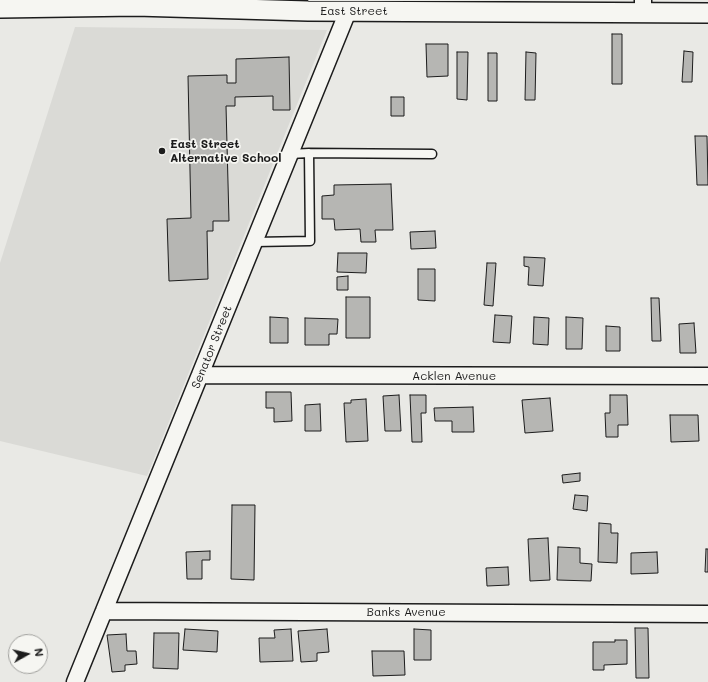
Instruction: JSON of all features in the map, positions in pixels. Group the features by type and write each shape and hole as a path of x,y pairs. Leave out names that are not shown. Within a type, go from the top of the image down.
{"street":[{"name":"East Street","path":"0,8 36,3 308,5 348,11 475,6 643,6 708,13"},
{"name":"Senator Street","path":"75,682 348,11"},
{"name":"Acklen Avenue","path":"200,375 708,376"},
{"name":"Banks Avenue","path":"104,611 708,614"}],"lane":[{"path":"254,242 310,241 309,153"},
{"path":"290,154 432,154"}],"shaded area":[{"path":"75,27 327,30 147,476 0,441 0,263"}],"building":[{"path":"612,34 622,34 622,84 612,84"},
{"path":"426,44 448,44 448,76 427,77"},
{"path":"684,51 693,52 692,82 682,82"},
{"path":"457,52 468,52 467,100 457,99"},
{"path":"526,52 536,53 535,100 525,100"},
{"path":"488,53 497,53 497,101 488,101"},
{"path":"289,57 290,110 273,110 273,96 235,97 235,106 226,106 229,221 213,221 213,231 207,231 208,279 169,281 167,219 191,218 188,76 227,75 227,83 236,83 236,59"},
{"path":"391,97 404,97 404,116 391,116"},
{"path":"695,136 707,136 708,185 697,185"},
{"path":"391,184 393,230 375,230 376,242 361,242 360,229 335,230 334,219 322,219 322,196 334,195 334,185"},
{"path":"435,231 436,248 411,249 410,232"},
{"path":"338,253 367,253 366,273 337,272"},
{"path":"524,257 545,258 543,286 528,285 529,267 524,266"},
{"path":"487,263 496,263 493,306 484,305"},
{"path":"418,269 435,269 435,301 418,300"},
{"path":"348,276 348,290 337,290 337,277"},
{"path":"346,297 370,297 370,338 346,338"},
{"path":"651,298 659,298 661,341 652,341"},
{"path":"495,315 512,316 510,343 493,342"},
{"path":"270,317 288,318 288,343 270,343"},
{"path":"534,317 549,318 548,345 533,344"},
{"path":"566,317 583,318 582,349 566,349"},
{"path":"305,318 338,319 337,334 329,334 329,345 305,345"},
{"path":"694,323 696,353 680,353 679,324"},
{"path":"606,326 620,327 620,351 606,351"},
{"path":"266,392 291,392 292,421 274,422 274,408 266,408"},
{"path":"399,395 401,431 385,431 383,396"},
{"path":"410,395 426,395 426,413 421,413 422,442 412,442"},
{"path":"610,395 627,395 628,425 618,425 618,437 606,437 605,413 610,413"},
{"path":"550,398 553,431 525,433 522,400"},
{"path":"366,399 368,441 346,442 344,403 351,403 351,400"},
{"path":"320,404 321,431 305,431 305,405"},
{"path":"473,407 474,432 452,432 452,421 435,421 434,408"},
{"path":"670,415 698,415 699,441 671,442"},
{"path":"580,473 580,481 563,483 562,475"},
{"path":"575,495 588,496 587,511 573,509"},
{"path":"232,505 255,505 254,580 231,579"},
{"path":"599,523 611,524 611,533 618,533 617,563 598,562"},
{"path":"548,538 550,580 530,581 528,539"},
{"path":"558,547 580,548 580,563 592,564 591,581 557,580"},
{"path":"706,549 708,549 708,572 705,572"},
{"path":"210,551 210,560 202,560 202,579 187,579 186,552"},
{"path":"657,552 658,573 631,574 631,553"},
{"path":"508,567 509,585 487,586 486,568"},
{"path":"635,628 648,628 649,678 636,678"},
{"path":"185,629 218,631 217,652 183,650"},
{"path":"291,629 293,661 260,662 259,638 275,638 274,630"},
{"path":"327,629 329,652 317,653 317,661 301,662 298,631"},
{"path":"414,629 431,630 431,660 414,660"},
{"path":"154,633 179,633 178,669 153,668"},
{"path":"126,634 127,651 136,651 137,664 125,665 125,671 112,672 107,635"},
{"path":"615,640 627,640 627,664 604,665 604,670 593,670 593,642 615,642"},
{"path":"372,651 404,651 405,675 373,676"}],"place":[{"name":"East Street Alternative School","path":"162,151"}]}
